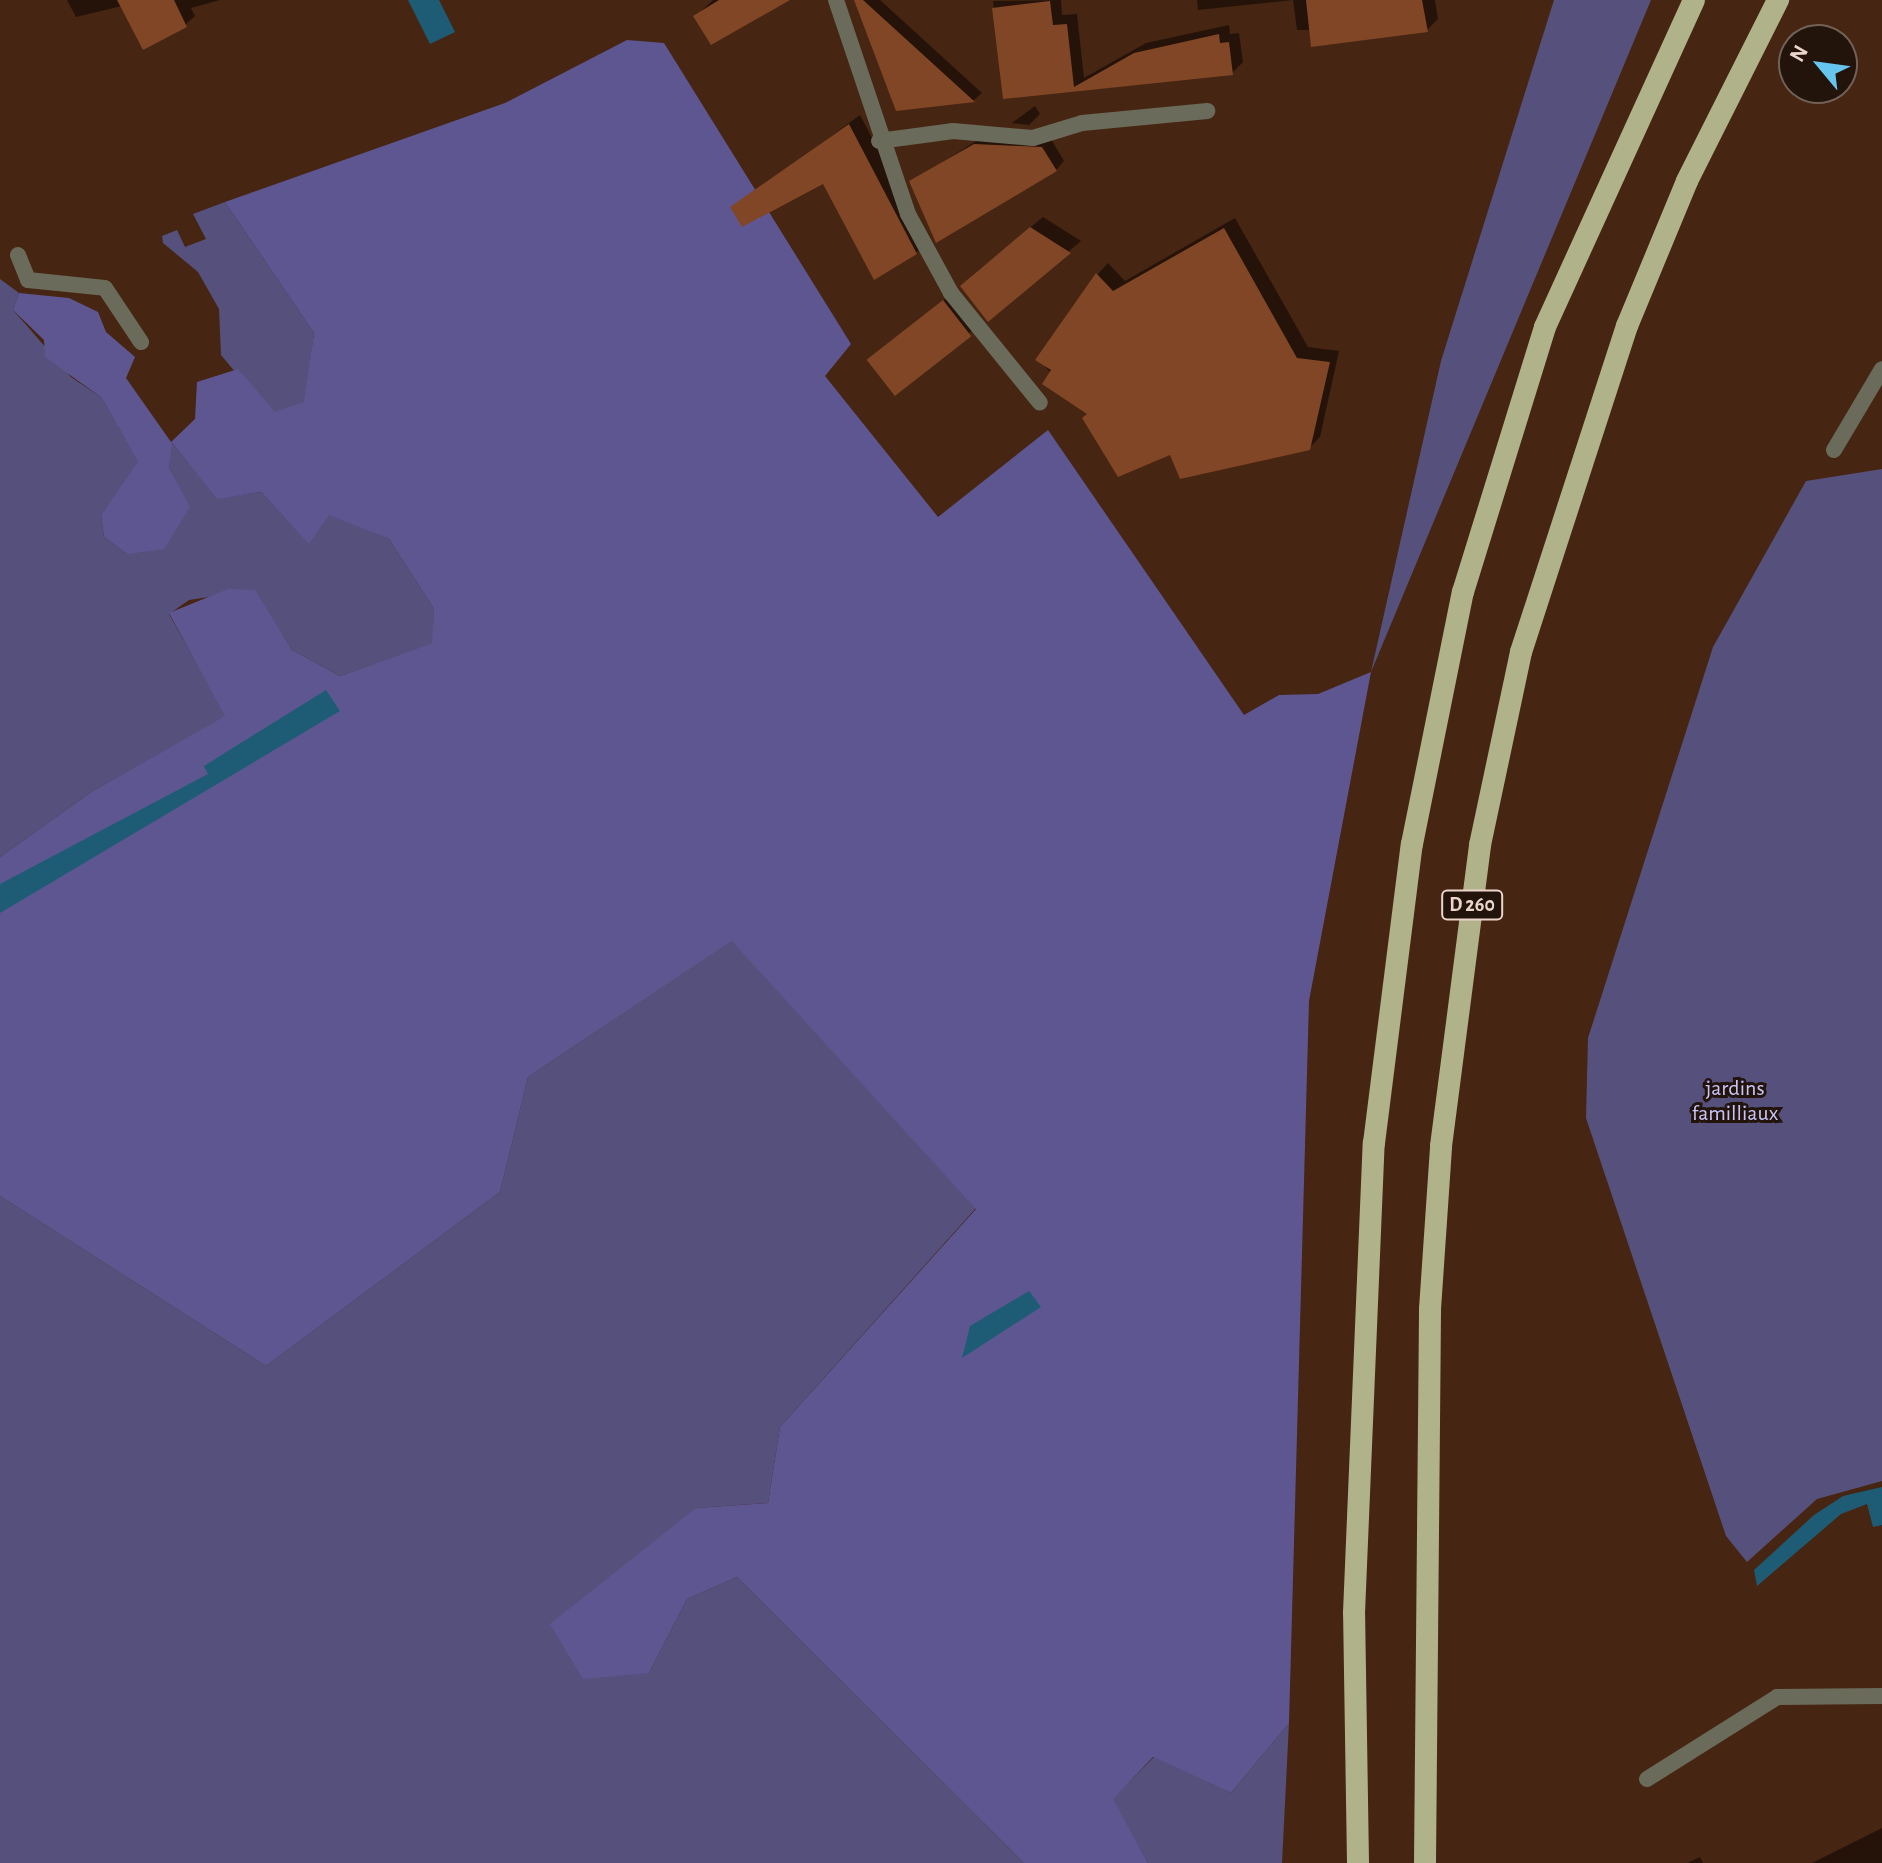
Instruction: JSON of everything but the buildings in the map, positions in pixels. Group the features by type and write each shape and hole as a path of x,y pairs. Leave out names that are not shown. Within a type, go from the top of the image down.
{"highway":[{"path":"1358,1863 1354,1613 1374,1143 1412,844 1463,592 1545,327 1694,0"},
{"name":"D 260","path":"1425,1863 1430,1309 1441,1146 1480,845 1521,652 1627,326 1687,181 1778,0"}],"street":[{"path":"836,0 879,141 951,293 1040,403"},
{"path":"879,141 953,131 1033,138 1082,123 1207,111"},
{"path":"18,255 28,280 105,288 141,342"},
{"path":"1834,450 1882,369"},
{"path":"1647,1779 1777,1697 1882,1696"}],"green space":[{"path":"1554,0 1651,0 1371,672 1441,361"},
{"path":"225,202 314,333 305,402 273,417 221,355 219,309 198,272 163,243 162,236 177,230 185,247 206,239 193,214"},
{"path":"0,279 19,293 13,310 71,377 102,398 139,463 101,515 104,537 127,554 189,507 169,467 171,442 217,498 261,492 309,543 329,514 389,539 434,609 433,643 340,676 292,650 254,590 189,600 169,614 226,716 91,792 0,857"},
{"name":"jardins familliaux","path":"1882,469 1882,1481 1817,1499 1747,1562 1726,1536 1586,1118 1588,1038 1713,647 1806,481"},
{"path":"733,940 976,1208 780,1427 768,1503 696,1508 649,1673 687,1599 737,1577 1024,1863 0,1863 0,1196 266,1366 500,1192 528,1077"},
{"path":"1289,1723 1282,1863 1148,1863 1112,1799 1154,1757 1231,1793"}],"shaded area":[{"path":"627,40 664,43 851,344 825,376 938,517 1048,430 1244,715 1279,695 1318,694 1371,672 1309,1001 1289,1723 1231,1793 1153,1757 1113,1799 1148,1863 1024,1863 737,1577 687,1599 649,1673 583,1679 550,1624 696,1508 768,1503 780,1427 976,1209 732,941 528,1077 500,1192 266,1366 0,1196 0,857 91,792 225,716 169,613 228,589 255,590 292,650 340,676 432,643 434,609 389,539 329,515 309,544 261,492 217,499 172,443 169,467 190,507 164,549 127,554 104,537 101,515 138,462 102,398 45,357 44,340 13,310 19,293 69,298 98,312 106,332 135,357 126,378 171,442 195,419 197,382 238,369 275,412 304,402 314,333 225,202 505,103"}],"water":[{"path":"408,0 439,0 455,32 430,44"},
{"path":"326,690 340,711 0,913 0,884 208,774 204,766"},
{"path":"1029,1291 1041,1307 962,1358 970,1326"},
{"path":"1882,1487 1882,1525 1873,1527 1867,1504 1841,1514 1757,1586 1754,1570 1814,1515 1843,1496"}]}
